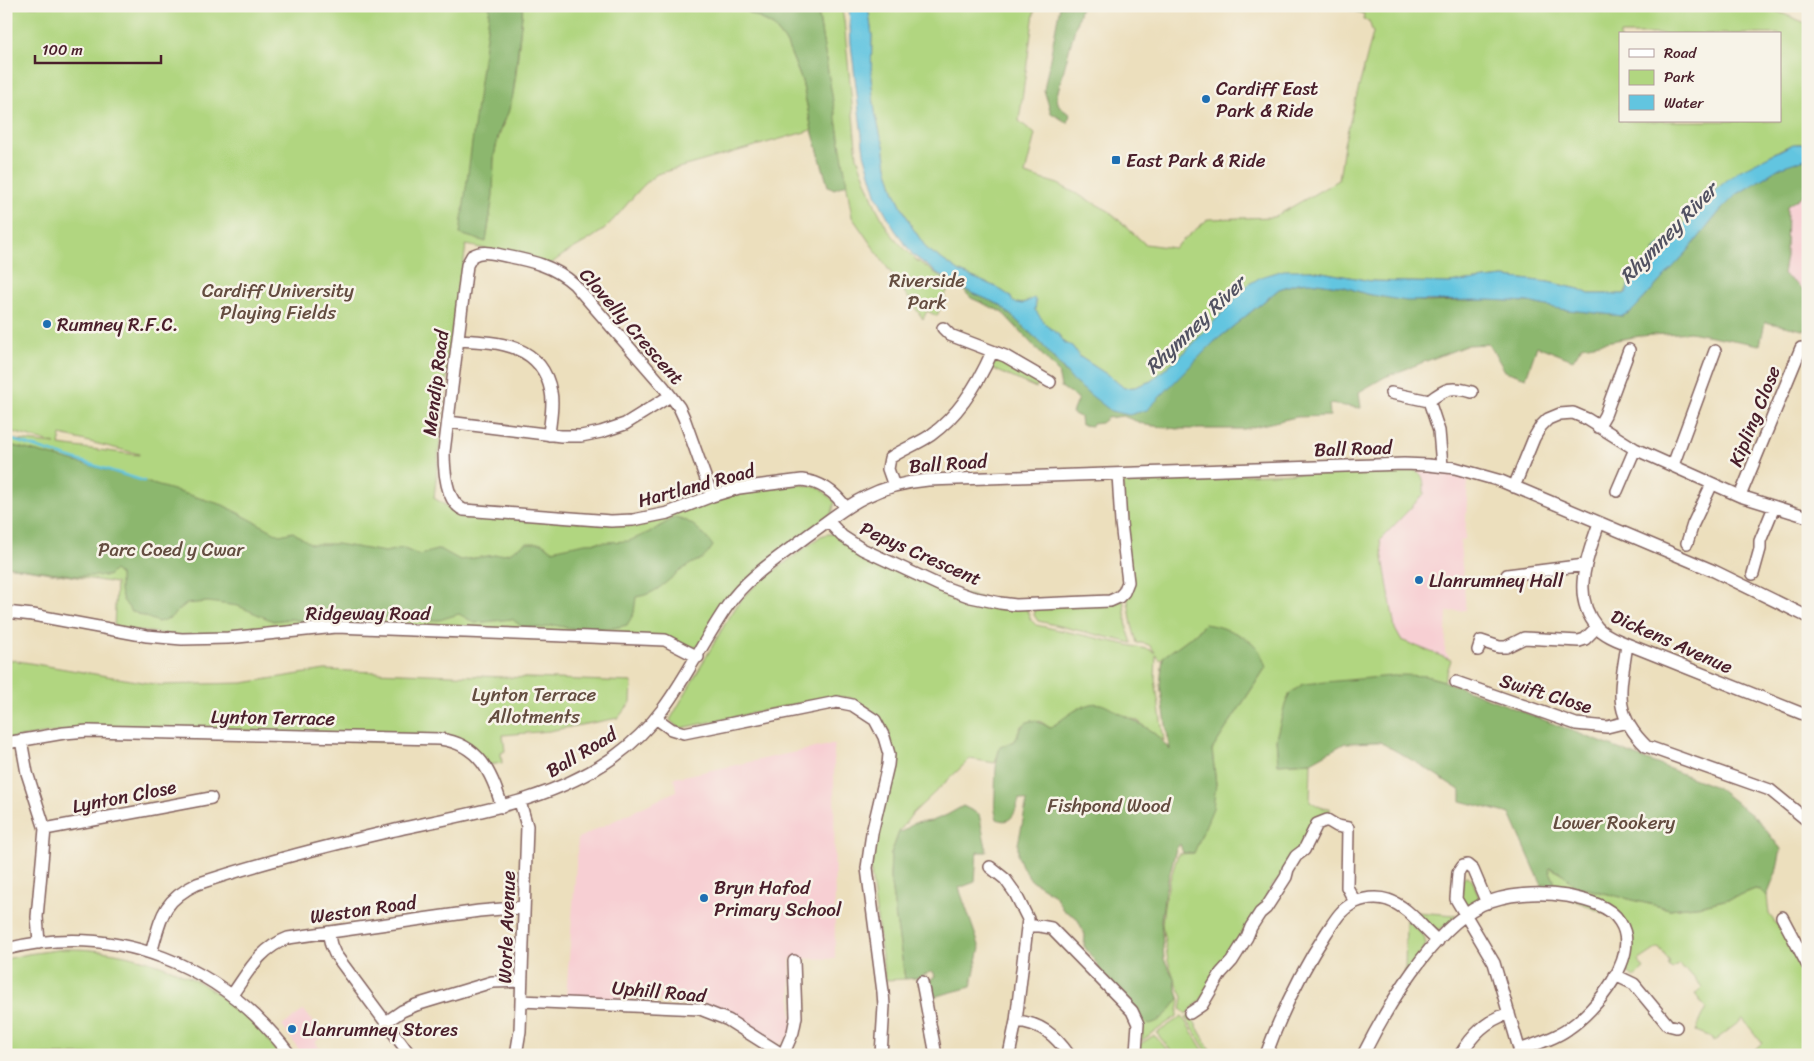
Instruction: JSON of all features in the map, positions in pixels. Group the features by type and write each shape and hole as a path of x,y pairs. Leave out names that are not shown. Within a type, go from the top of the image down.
{"street":[{"name":"Clovelly Crescent","path":"467,262 472,256 484,252 531,261 562,274 585,294 670,396 684,418 712,496"},
{"name":"Mendip Road","path":"457,506 452,498 444,466 444,452 467,262"},
{"path":"943,328 950,335 1005,356 1050,382"},
{"path":"458,340 505,344 520,350 535,361 546,376 551,392 549,435"},
{"name":"Kipling Close","path":"1740,496 1801,348"},
{"path":"1598,427 1605,415 1628,350"},
{"path":"1673,465 1715,351"},
{"path":"894,486 888,468 890,458 925,438 947,421 973,389 992,352"},
{"path":"1391,393 1429,402 1449,388 1472,392"},
{"path":"448,422 572,437 610,430 625,424 670,396"},
{"path":"1429,402 1439,431 1442,466"},
{"path":"1514,487 1534,438 1541,426 1548,419 1560,414 1574,413 1587,418 1635,450 1673,465 1740,496 1808,517"},
{"path":"1617,491 1635,450"},
{"name":"Ball Road","path":"151,953 163,912 180,893 197,884 354,840 520,802 562,786 599,766 627,747 657,719 698,657 722,615 741,589 762,570 846,508 862,498 894,486 928,480 1404,464 1442,466 1478,473 1514,487 1714,571 1808,617"},
{"name":"Pepys Crescent","path":"828,521 842,536 862,549 934,583 971,597 1016,604 1110,601 1122,595 1128,582 1120,523 1118,474"},
{"name":"Hartland Road","path":"457,506 464,510 622,521 668,513 739,488 787,480 807,480 821,484 830,490 846,508"},
{"path":"1686,543 1712,484"},
{"path":"1753,574 1760,549 1760,541 1774,507"},
{"name":"Dickens Avenue","path":"1599,523 1585,564 1582,587 1585,606 1597,626 1609,636 1627,644 1808,716"},
{"path":"1507,575 1585,564"},
{"name":"Ridgeway Road","path":"6,612 33,615 147,636 182,640 228,638 295,630 356,627 665,640 698,657"},
{"path":"1478,650 1480,641 1499,647 1506,647 1524,638 1579,641 1585,639 1597,626"},
{"path":"1627,644 1620,694 1622,708 1634,734 1646,746 1770,790 1808,821"},
{"name":"Swift Close","path":"1456,682 1576,724 1607,728 1627,722"},
{"path":"657,719 671,729 684,733 837,702 845,702 860,709 874,720 879,727 887,746 888,765 872,833 867,868 883,992 881,1055"},
{"name":"Lynton Terrace","path":"6,743 88,731 447,740 467,748 484,764 492,778 502,807"},
{"path":"21,740 27,773 44,829 37,917 39,942"},
{"name":"Lynton Close","path":"44,829 211,798"},
{"name":"Worle Avenue","path":"516,1055 520,1031 527,826 520,802"},
{"path":"1190,1013 1202,1005 1221,974 1232,961 1260,913 1266,908 1286,877 1288,869 1296,856 1304,850 1317,824 1322,821 1330,821 1337,826 1348,828 1347,887 1355,902"},
{"path":"1363,1055 1399,990 1447,931 1466,916 1487,903 1512,896 1537,894 1570,897 1604,908 1617,917 1624,929 1626,944 1622,960 1615,975 1596,1004 1575,1024 1550,1039 1520,1052 1494,963 1466,916 1456,899 1458,873 1463,866 1467,865 1473,870 1487,903"},
{"path":"990,867 1005,879 1015,893 1026,912 1028,926 1016,1021 1009,1055"},
{"path":"1266,1055 1285,1006 1308,961 1340,913 1355,902 1379,898 1396,903 1404,908 1438,941"},
{"name":"Weston Road","path":"232,995 261,954 273,945 294,936 508,907 524,907"},
{"path":"1782,917 1808,966"},
{"path":"1028,926 1051,928 1132,1011 1138,1024 1136,1052 1134,1055"},
{"path":"328,932 335,954 410,1055"},
{"path":"6,949 39,942 90,942 124,946 151,953 187,967 232,995 262,1021 290,1055"},
{"path":"783,1055 793,1032 796,1018 794,961"},
{"path":"1615,975 1634,984 1668,1025 1676,1027"},
{"path":"386,1022 402,1010 416,1005 492,982 521,981"},
{"path":"922,982 936,1055"},
{"name":"Uphill Road","path":"521,1001 700,1008 728,1020 783,1055"},
{"path":"1460,1055 1479,1029 1509,1013"},
{"path":"1016,1021 1034,1023 1048,1031 1069,1055"}],"shaded area":[{"path":"1808,192 1808,293 1783,274 1786,256 1787,206"},
{"path":"1416,470 1468,479 1465,539 1460,541 1466,610 1447,612 1445,652 1451,660 1401,640 1395,629 1380,539 1424,494 1422,475"},
{"name":"Bryn Hafod Primary School","path":"834,744 835,959 790,958 792,1031 787,1039 780,1044 773,1042 737,1018 700,1002 566,997 578,838 676,791 674,778"},
{"path":"304,1010 323,1036 315,1042 324,1055 303,1055 282,1026"}],"green space":[{"name":"Cardiff University Playing Fields","path":"6,6 492,6 485,242 491,210 494,157 513,95 523,6 738,6 773,26 787,44 802,81 812,130 657,174 643,186 605,228 550,265 533,259 466,245 447,376 434,498 458,513 611,524 736,493 800,484 820,488 835,502 832,513 775,555 698,646 690,647 680,644 669,637 266,631 183,636 114,628 116,583 6,566 6,439 55,444 6,430","holes":["61,435 139,455 59,445"]},
{"path":"490,6 523,6 513,95 498,137 494,157 493,195 486,242 460,234"},
{"path":"738,6 817,6 847,184 834,189 828,186 812,130 802,81 787,44 773,26"},
{"name":"Riverside Park","path":"817,6 841,6 844,20 857,157 876,207 888,230 899,243 916,260 950,283 937,316 927,311 923,319 852,217"},
{"path":"868,6 1035,6 1019,121 1035,134 1025,174 1058,184 1109,211 1145,244 1174,248 1208,219 1274,217 1339,180 1344,144 1373,33 1369,21 1363,20 1364,14 1337,6 1764,6 1808,24 1808,144 1787,146 1709,196 1699,205 1682,227 1677,240 1660,244 1654,250 1657,261 1652,266 1640,269 1624,294 1589,294 1579,289 1548,282 1504,277 1449,283 1371,281 1311,270 1249,284 1186,351 1151,381 1135,387 1124,388 1111,377 1080,357 1072,346 1065,343 1058,334 1047,326 1035,310 1036,302 1027,301 1022,304 1013,302 1010,296 996,287 960,272 927,249 912,227 895,193 887,167 884,145 875,112 871,79 872,35"},
{"path":"1060,6 1081,6 1057,95 1060,107 1070,114 1068,123 1051,113 1044,90"},
{"path":"1808,158 1808,192 1787,206 1786,256 1783,274 1808,293 1808,331 1765,322 1760,345 1690,332 1640,336 1582,346 1573,360 1537,346 1526,378 1505,371 1489,344 1468,345 1385,377 1359,392 1361,408 1329,404 1330,416 1296,417 1244,429 1178,429 1146,425 1123,416 1107,418 1101,423 1092,424 1092,426 1081,425 1080,417 1072,413 1078,398 1061,387 1058,372 1002,312 971,298 961,288 1000,305 1040,342 1065,372 1111,411 1187,368 1214,342 1279,289 1298,283 1310,282 1345,287 1366,294 1428,302 1488,300 1528,302 1560,309 1622,316 1631,312 1636,307 1736,195 1781,167"},
{"path":"1000,361 1038,381 1039,384 1036,388 991,368 993,364"},
{"name":"Parc Coed y Cwar","path":"6,444 92,466 223,505 280,535 293,532 311,544 337,544 385,552 402,548 419,555 440,549 460,560 509,553 526,543 542,543 552,550 585,543 629,541 652,531 675,517 692,524 713,546 704,557 686,567 651,593 636,597 634,613 627,625 614,628 573,629 554,625 543,628 522,627 512,619 475,623 459,614 439,620 378,617 368,621 352,614 334,613 307,622 291,619 273,621 238,606 208,602 186,604 170,618 158,622 131,611 123,600 120,591 120,575 114,570 108,576 77,576 6,566"},
{"path":"1413,469 1422,476 1424,494 1380,540 1395,629 1401,640 1451,660 1444,681 1426,676 1289,694 1276,738 1278,764 1311,762 1310,801 1322,808 1330,808 1330,816 1303,847 1296,851 1280,876 1280,880 1273,884 1229,953 1230,958 1199,1002 1186,1014 1181,1009 1183,997 1168,961 1162,924 1169,883 1178,854 1194,853 1216,784 1212,750 1266,667 1204,624 1196,633 1160,660 1156,655 1155,679 1164,741 1138,721 1120,714 1079,708 1050,728 1040,721 1021,726 1015,741 1000,748 995,763 970,759 912,814 899,832 891,854 890,878 905,979 885,980 870,865 891,755 889,731 869,708 851,698 833,696 682,728 676,726 670,720 738,604 762,580 821,536 835,534 931,586 1026,608 1031,620 1036,625 1151,650 1155,653 1148,645 1137,643 1127,594 1123,484 1128,479"},
{"path":"1123,598 1127,628 1132,643 1038,621 1034,615 1036,608"},
{"name":"Fishpond Wood","path":"1204,624 1219,627 1250,641 1260,652 1266,667 1212,750 1216,784 1213,808 1194,853 1183,853 1180,844 1176,849 1165,892 1161,920 1164,959 1174,978 1179,998 1163,1018 1149,1024 1139,1018 1099,972 1097,964 1084,946 1085,935 1077,918 1063,910 1055,895 1031,880 1022,866 1018,856 1018,844 1027,801 1019,799 1015,812 1010,819 1002,821 997,819 994,805 996,764 1000,747 1015,741 1024,724 1032,721 1050,728 1079,708 1095,703 1106,706 1142,725 1154,733 1170,750 1160,685 1163,657 1196,633"},
{"name":"Lynton Terrace Allotments","path":"6,659 160,685 243,683 325,670 632,682 631,702 618,718 549,731 503,735 505,751 501,753 502,763 489,765 470,746 90,728 6,739"},
{"name":"Lower Rookery","path":"1403,675 1426,676 1444,681 1716,787 1758,820 1781,849 1776,873 1767,896 1761,890 1755,889 1733,898 1703,905 1670,909 1575,886 1563,874 1551,868 1549,869 1554,881 1555,892 1543,888 1510,814 1461,801 1461,791 1380,742 1345,743 1311,762 1278,764 1276,738 1285,705 1289,694 1303,684"},
{"path":"963,806 979,814 987,852 977,852 975,882 959,888 980,948 971,987 929,998 926,983 935,976 933,971 917,978 905,979 890,878 891,854 899,832 902,832 914,823 932,821"},
{"path":"1550,868 1563,874 1576,886 1670,909 1703,905 1733,898 1755,889 1761,890 1767,896 1769,914 1781,928 1808,976 1808,1055 1758,1055 1754,1050 1762,1043 1743,1019 1713,1042 1711,1037 1696,1031 1706,1008 1695,994 1702,987 1686,969 1684,970 1679,964 1672,969 1659,947 1638,961 1644,969 1634,977 1628,973 1625,968 1624,922 1555,892"},
{"path":"1466,876 1472,879 1480,900 1469,907 1460,902 1463,878"},
{"path":"1416,912 1456,915 1445,926 1433,930"},
{"path":"1406,919 1424,936 1426,945 1405,974"},
{"path":"64,949 89,950 138,958 162,965 185,975 207,987 247,1017 279,1055 6,1055 6,959"},
{"path":"1178,995 1180,1000 1177,1016 1141,1041 1139,1018 1179,998"},
{"path":"1190,1014 1213,1055 1209,1055 1186,1018"},
{"path":"1182,1016 1206,1055 1175,1055 1158,1035 1157,1033"},
{"path":"1153,1036 1172,1055 1139,1055 1140,1044"}],"water":[{"path":"849,6 868,6 872,35 871,79 875,112 884,145 887,167 895,193 912,227 927,249 960,272 996,287 1010,296 1013,302 1022,304 1034,298 1036,302 1035,310 1047,326 1058,334 1065,343 1072,346 1080,357 1111,377 1124,388 1135,387 1151,381 1186,351 1249,284 1261,277 1284,270 1311,270 1371,281 1449,283 1504,277 1548,282 1579,289 1589,294 1624,294 1627,292 1628,285 1634,275 1657,261 1654,251 1660,244 1677,240 1680,230 1703,201 1739,171 1793,144 1808,144 1808,158 1781,167 1736,195 1636,307 1631,312 1622,316 1560,309 1528,302 1488,300 1406,301 1366,294 1345,287 1310,282 1298,283 1279,289 1214,342 1147,410 1129,415 1111,411 1074,382 1040,342 1000,305 961,288 913,255 895,230 877,197 864,153 851,44"}],"waterway":[{"path":"6,438 144,481"}],"place":[{"name":"Cardiff East Park & Ride","path":"1206,99"},
{"name":"East Park & Ride","path":"1116,160"},
{"name":"Rumney R.F.C.","path":"47,324"},
{"name":"Llanrumney Hall","path":"1419,580"},
{"name":"Bryn Hafod Primary School","path":"704,898"},
{"name":"Llanrumney Stores","path":"292,1029"}],"water label":[{"name":"Rhymney River","path":"1668,233"},
{"name":"Rhymney River","path":"1195,325"}]}
